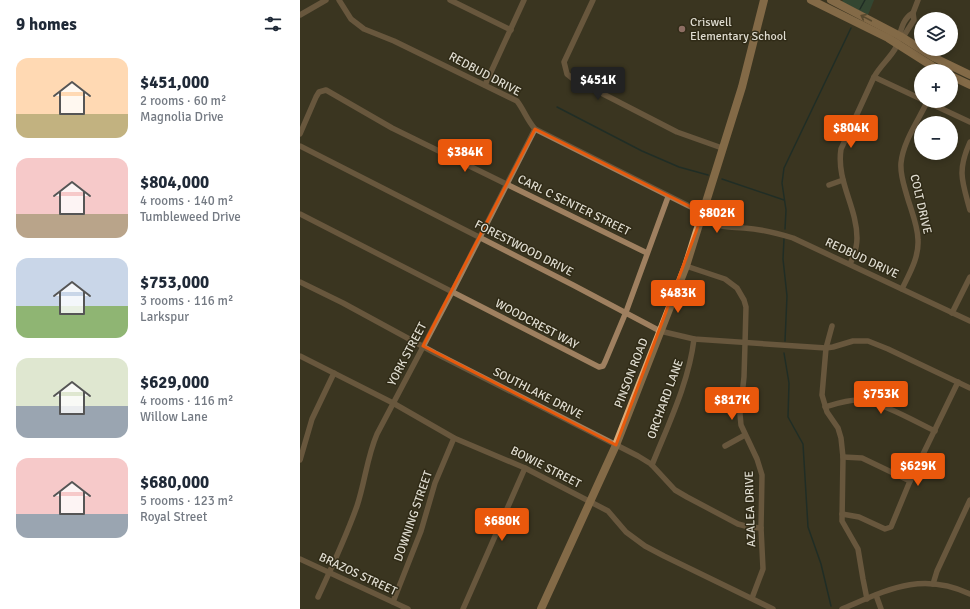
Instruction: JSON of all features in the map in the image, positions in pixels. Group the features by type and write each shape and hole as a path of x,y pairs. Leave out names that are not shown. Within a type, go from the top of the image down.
{"main road":[{"name":"PINSON ROAD","path":"541,609 616,445 686,266 742,87 764,0"},
{"path":"811,0 970,75"},
{"path":"832,0 898,40 918,58 928,64"},
{"path":"958,79 970,85"}],"street":[{"path":"300,15 326,0"},
{"name":"REDBUD DRIVE","path":"339,0 351,19 364,29 394,41 517,101 535,129 668,197 703,213 716,215 742,227 781,234 850,264 970,321"},
{"path":"450,0 511,30"},
{"path":"485,85 524,0"},
{"path":"593,0 564,62 567,74 572,78 677,132 722,148"},
{"path":"850,264 856,251 856,225 839,160 841,149 878,69 889,58 898,40 902,27 908,16 913,13 918,0"},
{"path":"874,77 914,96"},
{"name":"CARL C SENTER STREET","path":"300,134 316,97 319,92 326,90 392,128 647,253"},
{"name":"COLT DRIVE","path":"902,289 913,266 917,253 918,240 902,178 901,164 903,153 923,108"},
{"path":"941,108 970,122"},
{"name":"YORK STREET","path":"318,597 330,573 356,506 364,482 373,444 535,129"},
{"path":"970,142 962,164 961,177 970,210"},
{"name":"FORESTWOOD DRIVE","path":"300,146 626,312 660,331 694,340 826,348 833,348 854,341 868,341 970,388"},
{"path":"829,185 843,180"},
{"name":"WOODCREST WAY","path":"300,214 599,367 603,366 605,362 626,312 668,197"},
{"name":"AZALEA DRIVE","path":"686,266 725,280 737,288 746,307 744,377 740,414 741,425 760,467 762,475 761,528 763,569 752,598"},
{"path":"952,313 970,277"},
{"name":"SOUTHLAKE DRIVE","path":"300,282 616,445 652,465 675,490 687,497 738,524 761,528"},
{"path":"832,326 826,348 822,395 825,407 839,432 843,457 842,521 858,549 862,579 867,599"},
{"name":"ORCHARD LANE","path":"652,465 685,380 693,353 694,340"},
{"name":"BOWIE STREET","path":"300,356 393,403 454,438 525,468 608,511 626,532 645,546 773,609"},
{"path":"300,460 312,419 334,373"},
{"path":"842,514 859,517 880,528 885,529 891,527 910,481 958,382"},
{"path":"825,407 849,401 866,401 881,406 935,431"},
{"path":"725,446 745,435"},
{"name":"DOWNING STREET","path":"393,602 421,531 435,483 454,438"},
{"path":"843,457 862,458 910,481"},
{"path":"463,609 525,468"},
{"path":"934,584 936,571 970,500"},
{"name":"BRAZOS STREET","path":"300,559 408,609"},
{"path":"842,609 894,588 915,584 934,584 970,594"},
{"path":"876,595 881,609"}],"highlighted area":[{"path":"535,129 703,213 616,445 423,346"}],"green space":[{"path":"843,0 874,0 868,15 842,2"}],"waterway":[{"path":"860,9 865,0"},
{"path":"785,229 786,210 782,183 784,168 851,28"},
{"path":"557,107 642,151 679,167 708,175"},
{"path":"722,179 784,200"},
{"path":"784,239 783,259 787,296 785,341"},
{"path":"784,353 789,383 788,417 803,444 808,527 821,564 831,606"}],"place":[{"name":"Criswell Elementary School","path":"682,29"}]}
